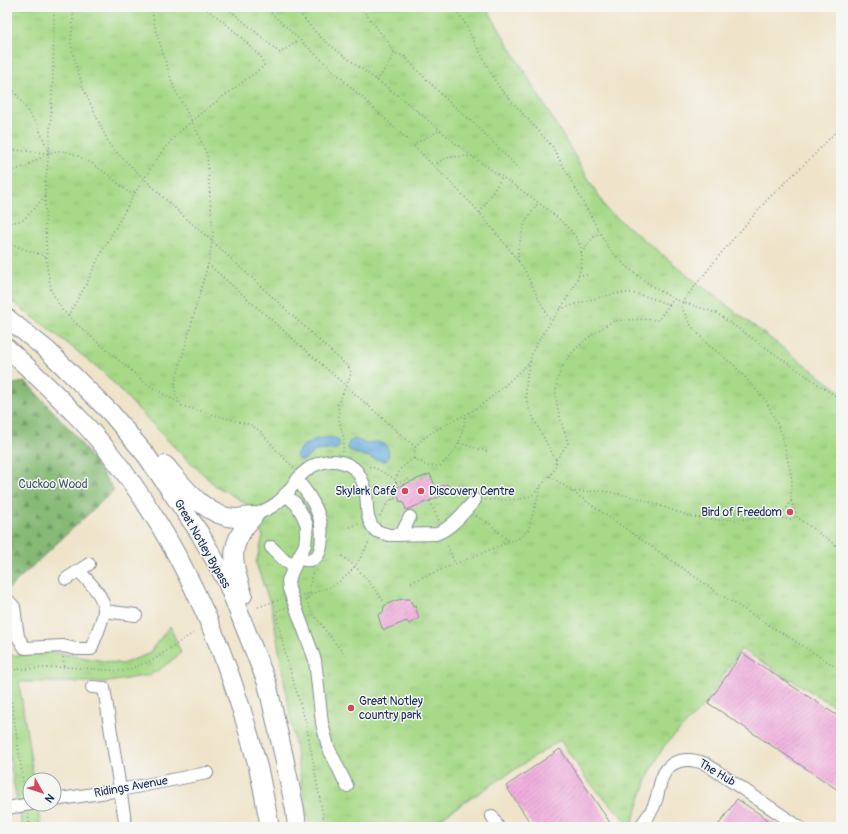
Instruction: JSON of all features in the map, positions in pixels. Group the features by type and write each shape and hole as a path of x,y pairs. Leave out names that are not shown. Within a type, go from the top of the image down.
{"highway":[{"name":"Great Notley Bypass","path":"7,318 47,350 111,413 146,454 199,532 226,580 266,683 284,757 297,827"},
{"path":"7,348 54,391 109,452 148,507 178,559 214,633 236,693 256,757 270,827"},
{"path":"111,413 150,449 196,499 212,511 236,518 254,516"},
{"path":"254,516 243,528 237,539 234,565 266,683"}],"street":[{"path":"254,516 282,498 299,477 311,466 334,460 352,467 358,472 364,486 367,516 372,527 376,531 389,535 436,534 442,532 457,520 475,500"},
{"path":"271,547 286,561 296,562 309,560 315,558 319,554 322,537 321,526 313,501 299,477"},
{"path":"282,498 296,513 302,536 296,562 288,581 289,589 315,660 322,723 328,748 347,786"},
{"path":"401,535 410,517"},
{"path":"7,599 14,606 18,637 25,648 63,646 76,649 91,649 103,607 84,568 66,579"},
{"path":"103,607 136,615"},
{"path":"92,687 104,688 126,827"},
{"name":"The Hub","path":"640,827 651,811 662,779 668,767 682,760 690,759 706,764 799,827"},
{"name":"Ridings Avenue","path":"62,799 120,790 207,773"},
{"path":"7,808 22,805"},
{"path":"492,816 498,827"}],"path":[{"path":"54,7 53,74 49,153 45,183 47,257 51,290 62,310 68,316 147,384 182,406 252,425 260,431 299,477"},
{"path":"74,7 72,44 76,65 83,88 110,146 349,368 351,372 350,376 338,404 339,419 344,440 341,462"},
{"path":"151,7 156,31 174,88 194,124 207,156 213,236 208,264 175,383 176,396 180,404"},
{"path":"68,316 136,191 160,154 192,121 264,66 261,57 244,40 204,7"},
{"path":"226,7 280,53 300,39"},
{"path":"294,7 322,38 377,82 399,97 472,156 556,216 576,235 581,253 581,263 578,275 574,287 551,321 533,352 525,394 527,405 556,460 556,467 550,476 532,495 526,498 475,500"},
{"path":"360,7 389,43 391,48 396,53 404,56 418,72 478,127 521,171"},
{"path":"454,7 463,20 498,86 552,146 610,250 627,267 650,285 674,299 716,313 841,400"},
{"path":"270,13 409,141"},
{"path":"377,82 396,53"},
{"path":"7,81 38,126 49,153"},
{"path":"841,126 814,155 767,200 722,252 683,301 682,308 690,324 707,344 733,364 766,401 782,434 792,480 791,501 797,516 841,549"},
{"path":"416,143 440,130"},
{"path":"414,146 480,213 518,261 551,321"},
{"path":"7,150 49,153"},
{"path":"7,173 24,167 49,153 61,150 77,156 119,183 129,193 136,191"},
{"path":"434,166 439,160 446,158 472,156"},
{"path":"480,213 502,177"},
{"path":"7,224 24,220 45,196"},
{"path":"518,261 518,249 525,222 538,203"},
{"path":"581,253 593,238 600,233"},
{"path":"7,243 47,257"},
{"path":"208,264 415,448"},
{"path":"578,275 587,275"},
{"path":"560,309 608,295 629,293 648,296 670,305"},
{"path":"556,460 568,443 558,409 556,390 559,376 566,360 579,345 592,334 613,322 658,320 674,299"},
{"path":"395,480 401,468 414,458 415,448 420,442 443,425 466,415 481,405 531,361"},
{"path":"414,458 427,466 440,466 444,463 454,452 459,443 466,415"},
{"path":"459,443 489,452"},
{"path":"352,467 358,464 375,468 395,480 396,483"},
{"path":"550,476 722,595 841,670"},
{"path":"393,500 388,486 409,478"},
{"path":"411,582 520,538 529,529 541,485"},
{"path":"572,492 604,491 638,498 692,517 719,520 790,519 797,516"},
{"path":"378,518 390,500 398,498"},
{"path":"777,518 786,509 791,501"},
{"path":"466,510 490,524 510,542"},
{"path":"325,827 306,723 285,653 276,614 278,610 293,601 308,594 321,592 343,580 355,566 376,531"},
{"path":"342,556 365,576 385,603"},
{"path":"308,594 314,570"},
{"path":"306,600 313,614 346,657"},
{"path":"258,607 272,601 293,601"},
{"path":"24,772 7,670 64,667 124,671 153,660 193,633"},
{"path":"29,812 30,827"}],"green space":[{"name":"Great Notley country park","path":"7,7 486,7 607,210 705,289 841,392 841,710 741,649 703,707 664,746 649,774 631,826 588,781 560,740 427,827 309,827 272,609 256,563 263,536 245,503 216,486 177,450 103,372 48,328 7,298"},
{"name":"Cuckoo Wood","path":"26,382 75,435 114,490 7,590 7,385"},
{"path":"170,626 181,653 150,675 109,682 19,682 33,772 22,772 22,802 17,803 7,743 7,656 51,652 122,664 148,654"},
{"path":"19,809 22,809 22,812 38,812 41,827 22,827"}],"water":[{"path":"322,438 335,438 339,440 339,446 337,449 315,451 304,460 299,460 296,457 301,448 311,441"},
{"path":"354,439 366,443 377,442 385,444 388,452 386,461 352,452 347,448 349,442"}],"building":[{"name":"Discovery Centre","path":"430,474 436,488 447,484 451,492 406,510 403,501 400,502 398,496 395,497 392,489"},
{"path":"410,599 413,607 415,606 419,618 409,624 407,621 384,630 378,615 383,612 384,606 394,601"},
{"path":"742,653 841,718 841,792 708,703"},
{"path":"560,749 613,827 533,827 506,786"},
{"path":"737,799 779,827 717,827"}],"place":[{"name":"Skylark Café","path":"405,491"},
{"name":"Discovery Centre","path":"421,491"},
{"name":"Bird of Freedom","path":"790,512"},
{"name":"Great Notley country park","path":"351,708"}]}
